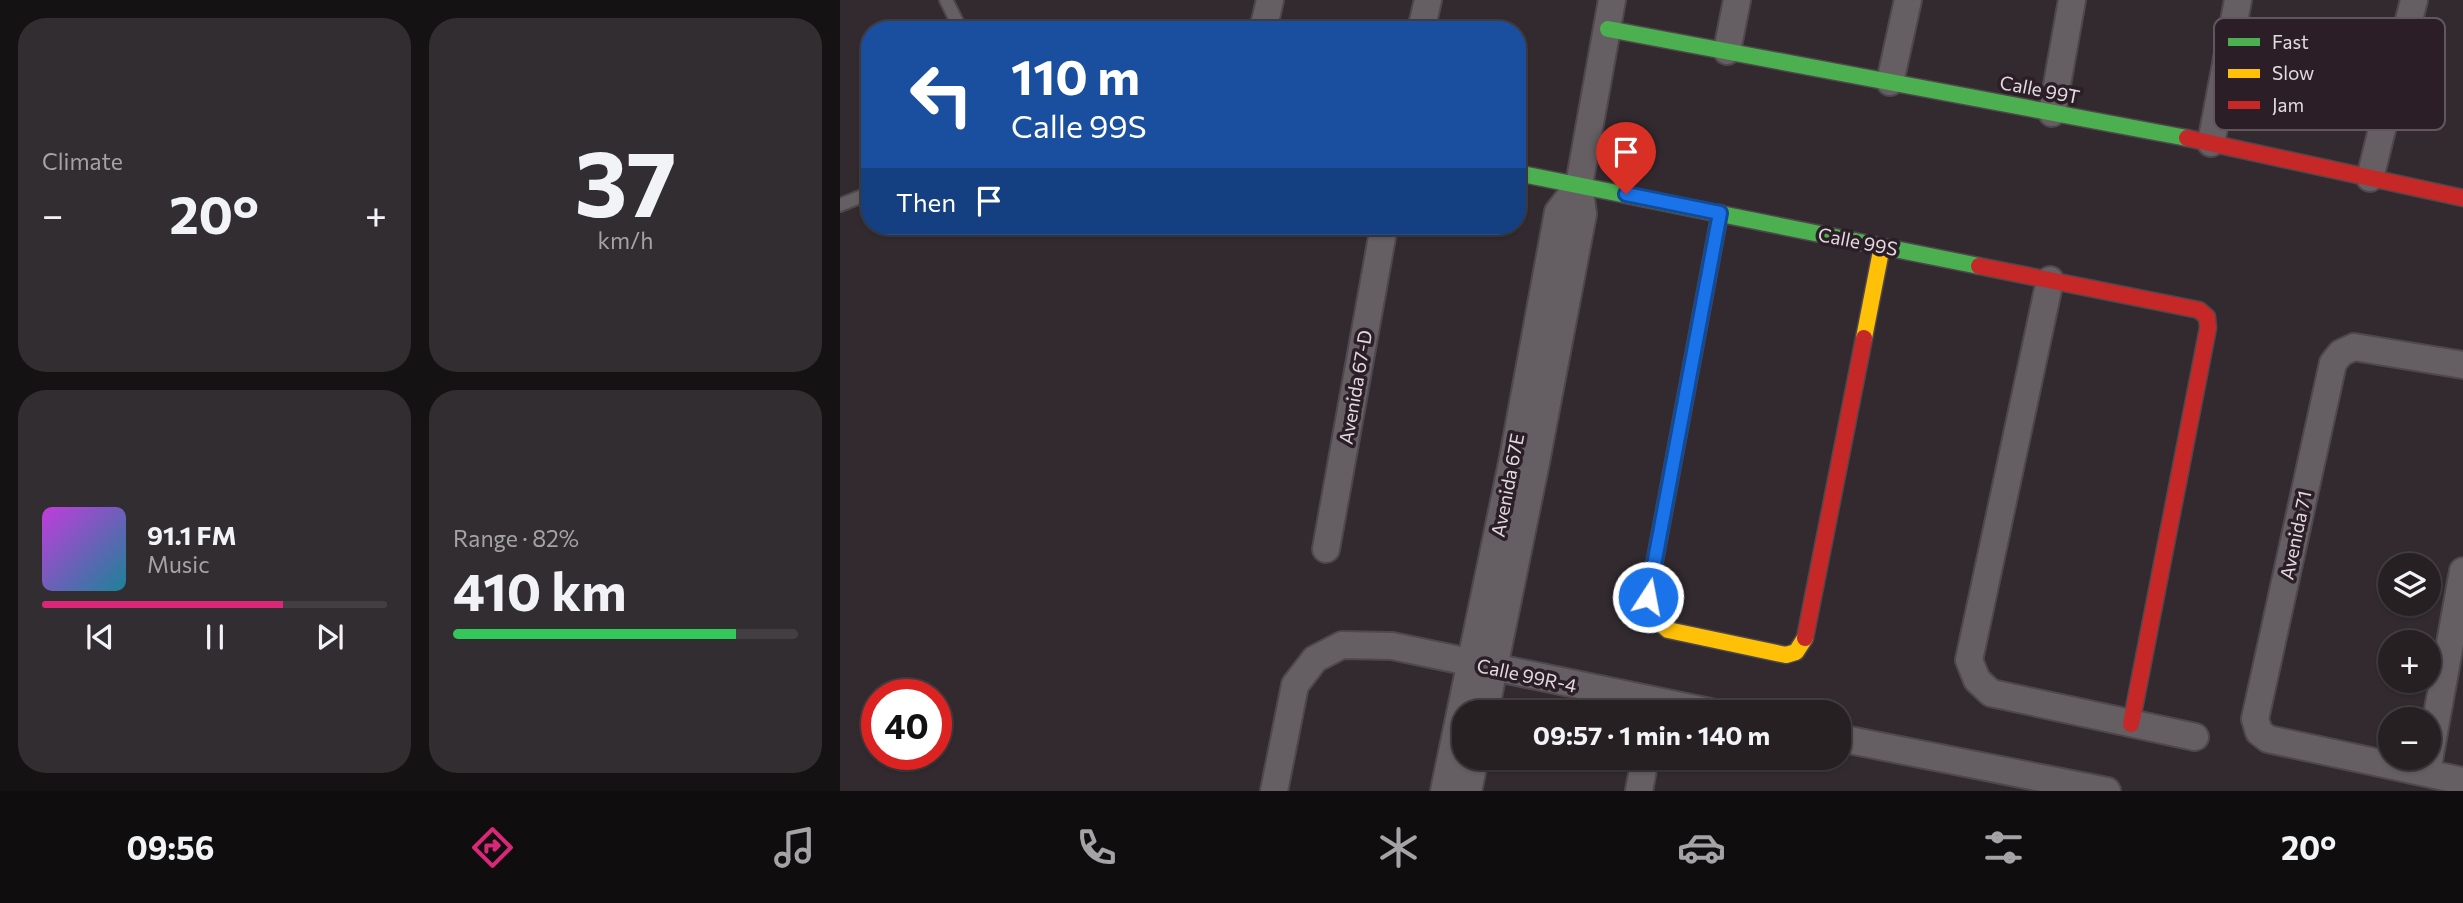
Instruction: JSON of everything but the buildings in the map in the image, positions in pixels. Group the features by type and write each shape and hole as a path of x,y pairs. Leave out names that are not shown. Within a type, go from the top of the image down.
{"street":[{"path":"1265,21 1270,0"},
{"path":"1424,21 1428,0"},
{"name":"Avenida 67E","path":"1444,791 1482,667 1536,462 1583,214 1578,185 1612,0"},
{"path":"1727,51 1737,0"},
{"path":"1890,82 1908,0"},
{"path":"2052,113 2072,0"},
{"path":"2235,18 2238,0"},
{"path":"2410,18 2414,0"},
{"name":"Calle 99T","path":"1608,29 2211,144 2463,198"},
{"path":"2211,144 2214,128"},
{"path":"2370,178 2382,130"},
{"name":"Calle 99S","path":"1526,175 2199,310 2207,317 2208,328 2131,723"},
{"path":"1720,213 1648,597 1652,616 1668,630 1786,655 1796,652 1804,641 1882,246"},
{"name":"Avenida 67-D","path":"1326,549 1382,235"},
{"path":"2050,280 1969,660 1977,680 1991,693 2195,737"},
{"name":"Avenida 71","path":"2427,771 2269,739 2259,732 2255,719 2333,363 2341,353 2354,347 2463,365"},
{"path":"2463,571 2427,771 2463,781"},
{"name":"Calle 99R-4","path":"1274,791 1295,685 1315,659 1342,645 1392,646 1625,700"},
{"name":"Avenida 67E","path":"1482,667 1484,700"},
{"path":"1851,740 2107,791"},
{"path":"1468,791 1472,770"},
{"path":"1639,791 1643,770"}],"lane":[{"path":"946,0 956,21"},
{"path":"840,205 861,197"}],"traffic: fast":[{"path":"1608,29 2187,138"},
{"path":"1526,175 1979,266"}],"traffic: slow":[{"path":"1720,213 1648,597 1652,616 1668,630 1786,655 1796,652 1805,638"},
{"path":"1864,338 1882,246"}],"traffic: jam":[{"path":"2187,138 2463,198"},
{"path":"1979,266 2199,310 2207,317 2208,328 2131,724"},
{"path":"1805,638 1864,338"}],"route":[{"path":"1626,194 1720,213 1648,597"}]}
